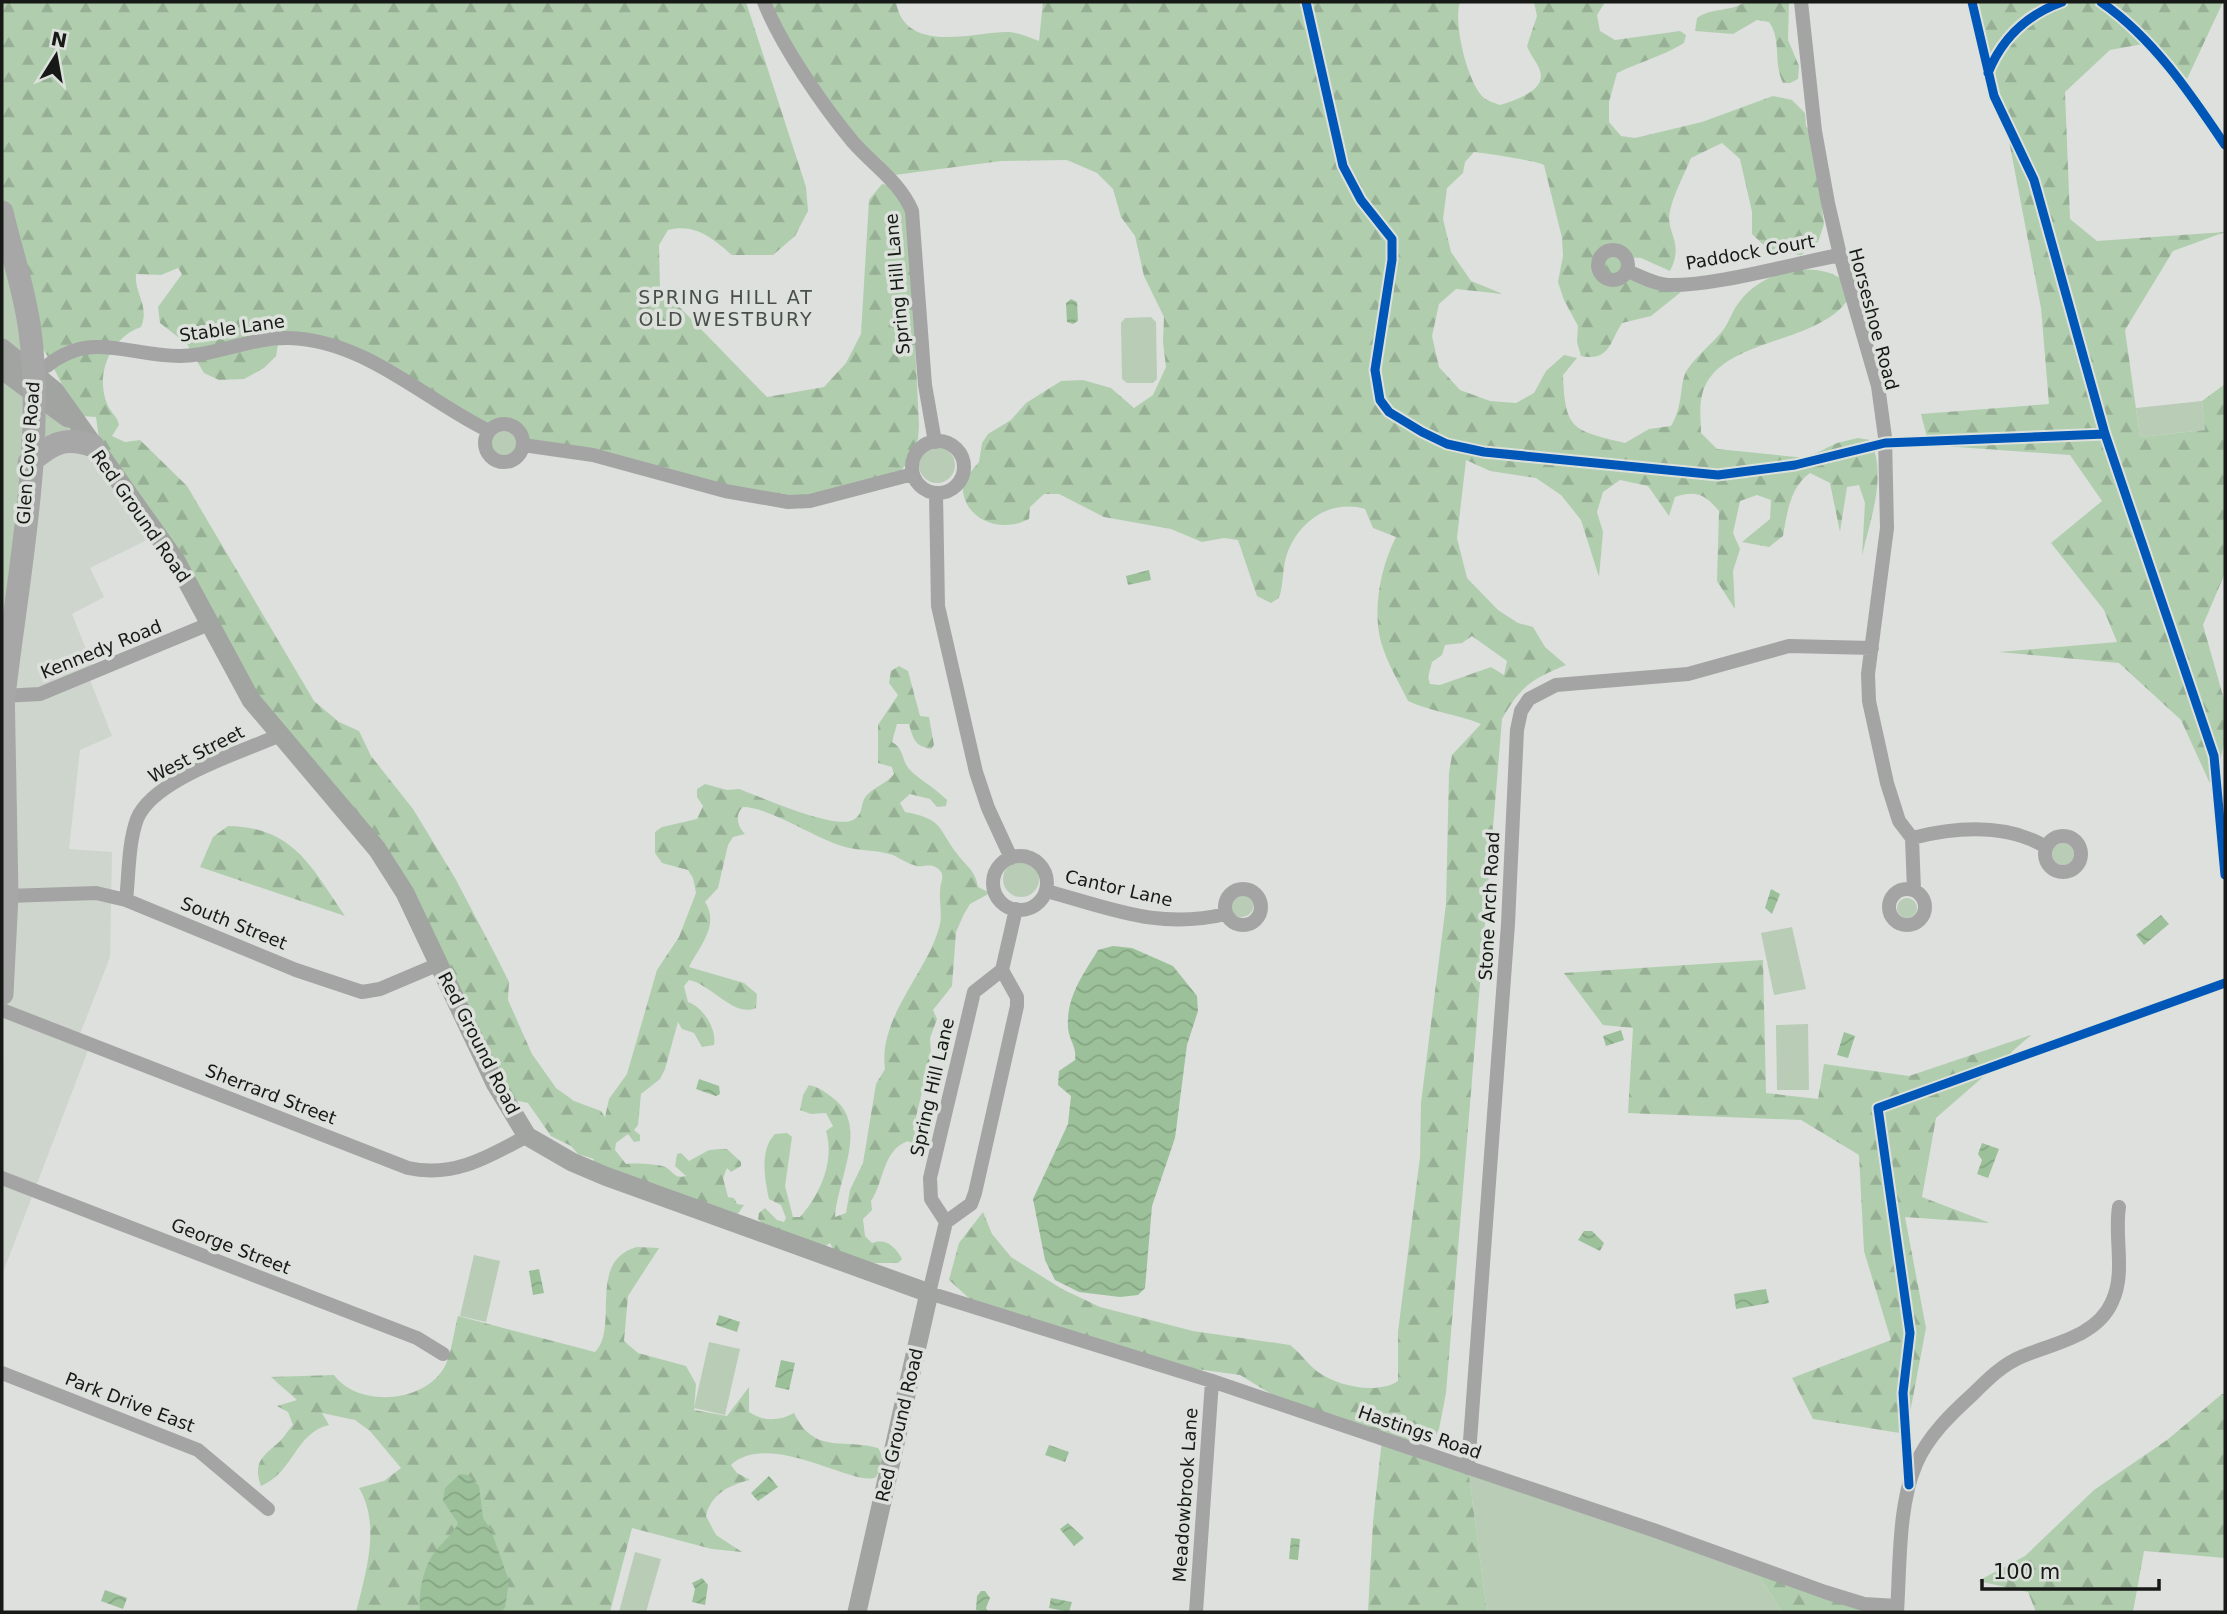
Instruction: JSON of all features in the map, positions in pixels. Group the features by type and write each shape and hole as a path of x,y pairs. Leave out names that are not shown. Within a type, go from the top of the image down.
{"main road":[{"name":"Glen Cove Road","path":"2,212 30,329 38,377 3,696"},
{"path":"29,463 61,441 86,436"},
{"name":"Glen Cove Road","path":"2,670 7,896 2,994"}],"street":[{"name":"Spring Hill Lane","path":"764,2 777,28 833,116 854,143 898,187 912,211 925,385 935,442"},
{"name":"Horseshoe Road","path":"1801,2 1815,131 1840,255 1878,386 1885,437 1887,527 1868,674 1872,726 1899,821 1912,838 1914,890"},
{"name":"Paddock Court","path":"1627,271 1652,282 1668,285 1704,282 1840,255"},
{"name":"Stable Lane","path":"38,377 76,348 125,349 180,356 265,339 300,339 333,347 378,365 461,418 489,431 499,425 511,426 520,434 523,446"},
{"path":"2,348 38,377"},
{"path":"2,370 38,377"},
{"name":"Red Ground Road","path":"38,377 55,391 176,561 251,700 377,849 405,893 495,1083 527,1136 572,1162 605,1176 929,1293 857,1612"},
{"name":"Red Ground Road","path":"38,377 86,436"},
{"path":"489,431 485,443 494,459 512,461 523,446 593,455 724,491 788,502 823,498 913,474"},
{"path":"935,442 955,449 964,467 958,484 944,492 936,493 922,487 913,474 917,453 935,442"},
{"path":"936,493 937,595 943,627 976,772 1010,858"},
{"name":"Kennedy Road","path":"3,696 40,694 209,624"},
{"name":"Stone Arch Road","path":"1468,1468 1508,925 1517,730 1521,711 1535,694 1556,685 1688,674 1789,646 1872,648"},
{"name":"West Street","path":"126,901 136,821 153,796 208,766 280,735"},
{"path":"1912,838 1950,830 1987,830 2024,835 2046,846"},
{"path":"1027,857 1042,866 1047,882 1046,891 1038,904 1016,909 1000,901 993,885 997,869 1010,858 1027,857"},
{"name":"Cantor Lane","path":"1046,891 1156,920 1178,922 1226,914"},
{"name":"South Street","path":"7,896 96,893 126,901 296,970 362,992 380,989 439,964"},
{"path":"929,1293 946,1222 971,1204 975,1194 1011,1045 1017,997 1002,970 1016,909"},
{"name":"Spring Hill Lane","path":"946,1222 931,1199 930,1178 974,992 1002,970"},
{"name":"Sherrard Street","path":"2,1010 408,1168 438,1172 456,1170 527,1136"},
{"name":"George Street","path":"2,1178 417,1338 443,1354"},
{"path":"1897,1609 1909,1485 1915,1465 1928,1442 1952,1413 2000,1368 2020,1357 2069,1339 2098,1322 2114,1299 2119,1276 2116,1227 2119,1207"},
{"name":"Hastings Road","path":"929,1293 1212,1381 1864,1604 1897,1609"},
{"name":"Park Drive East","path":"2,1373 198,1450 268,1509"},
{"name":"Meadowbrook Lane","path":"1196,1612 1212,1381"}],"shaded area":[{"path":"2,212 37,374 82,442 29,464 2,670"},
{"path":"1151,317 1156,322 1157,379 1153,383 1127,383 1122,379 1121,323 1125,318"},
{"path":"2202,401 2205,430 2140,437 2136,408"},
{"path":"505,428 516,432 520,443 516,454 505,458 494,454 490,443 494,432"},
{"path":"82,442 157,535 90,568 104,597 72,614 95,672 88,675 112,736 80,750 69,849 112,852 110,957 78,1039 90,1045 2,1275 6,758 29,463"},
{"path":"937,447 950,452 955,465 950,478 937,483 924,478 919,465 924,452"},
{"path":"2063,843 2073,850 2074,854 2067,864 2063,865 2053,858 2052,854 2059,844"},
{"path":"1021,861 1034,866 1039,879 1034,892 1021,897 1008,892 1003,879 1008,866"},
{"path":"1241,891 1250,895 1254,904 1250,913 1241,917 1232,913 1228,904 1232,895"},
{"path":"1903,898 1911,898 1917,908 1911,918 1903,918 1897,912 1897,904"},
{"path":"1792,927 1806,989 1774,995 1761,933"},
{"path":"1808,1024 1809,1090 1777,1090 1776,1025"},
{"path":"474,1255 500,1261 486,1322 460,1316"},
{"path":"709,1342 740,1349 725,1415 694,1408"},
{"path":"1468,1468 1752,1565 1782,1612 1487,1612"},
{"path":"635,1552 661,1559 646,1612 619,1612"}],"green space":[{"path":"2,2 746,2 806,187 808,211 795,236 773,255 732,255 703,233 678,228 668,230 659,245 660,287 767,397 824,387 846,363 861,334 869,200 882,184 898,187 908,202 918,439 909,461 898,474 800,502 523,441 511,426 492,428 333,347 278,344 276,356 264,368 244,379 219,380 204,373 187,344 160,323 158,307 182,274 178,268 161,275 136,274 144,313 141,327 130,332 113,349 104,370 103,382 108,406 119,425 112,436 125,442 140,440 187,486 314,701 339,722 359,731 371,756 413,809 455,878 509,982 508,1000 532,1054 556,1088 574,1101 601,1111 605,1117 609,1099 627,1074 657,970 679,937 696,893 688,870 662,863 655,853 655,832 662,827 697,819 703,806 697,797 697,789 705,784 727,790 739,789 814,817 844,822 853,820 859,815 868,794 894,774 892,767 878,763 878,725 898,695 889,683 891,671 899,666 908,671 920,716 929,717 934,745 931,749 918,744 909,724 897,724 892,742 899,748 910,770 947,800 946,806 937,807 930,799 910,794 900,803 905,812 927,818 938,826 973,873 978,887 990,893 970,904 964,914 956,932 952,986 933,1010 937,1019 930,1038 931,1055 913,1129 925,1145 918,1148 908,1141 893,1152 871,1201 872,1210 863,1219 865,1236 872,1243 886,1242 893,1247 902,1259 898,1263 874,1263 836,1254 830,1243 821,1249 765,1226 758,1219 759,1213 765,1208 777,1220 784,1222 786,1218 781,1205 769,1199 766,1183 765,1157 775,1134 787,1133 792,1137 785,1186 793,1217 800,1217 814,1199 824,1177 829,1154 826,1131 833,1126 826,1113 811,1114 800,1110 803,1095 809,1085 819,1088 833,1098 844,1109 849,1123 849,1154 835,1217 846,1213 850,1190 863,1163 876,1084 885,1069 889,1032 939,928 940,871 932,866 914,865 887,853 845,847 754,808 743,807 740,810 738,821 745,834 733,837 728,845 718,888 705,902 709,911 709,927 689,967 744,983 757,994 756,1008 748,1010 731,1005 706,987 689,980 684,986 688,1002 708,1019 714,1045 702,1047 694,1033 682,1029 678,1022 660,1079 641,1094 638,1125 634,1130 640,1135 640,1141 634,1142 628,1134 616,1143 615,1150 626,1164 662,1166 681,1177 686,1176 675,1166 677,1154 681,1153 689,1161 709,1150 727,1149 741,1162 741,1166 731,1172 727,1168 723,1178 728,1197 734,1198 737,1204 744,1205 737,1215 593,1162 594,1159 578,1154 571,1146 551,1136 528,1103 509,1099 434,943 268,712 99,439 96,417 82,416 75,407 39,343 2,212"},
{"path":"770,2 896,2 902,19 912,29 926,35 942,37 1007,32 1039,41 1043,2 1460,2 1460,37 1472,79 1484,98 1500,105 1527,94 1541,78 1539,68 1527,46 1537,16 1534,2 1605,2 1597,15 1600,31 1615,40 1680,31 1686,35 1684,43 1676,48 1617,73 1609,102 1609,122 1621,136 1635,138 1702,122 1773,96 1792,100 1805,113 1806,126 1813,134 1824,224 1818,242 1801,255 1770,251 1752,234 1752,212 1740,159 1722,143 1691,158 1670,211 1669,219 1676,252 1670,271 1641,258 1625,257 1643,273 1681,292 1651,316 1622,323 1608,348 1598,356 1581,356 1577,342 1578,326 1558,282 1563,256 1562,238 1544,165 1474,152 1465,162 1463,173 1447,188 1443,219 1451,252 1471,281 1503,294 1456,289 1439,304 1432,336 1439,367 1460,390 1490,401 1516,403 1534,393 1546,371 1564,355 1577,358 1563,375 1566,407 1570,418 1583,431 1625,443 1649,429 1671,426 1678,410 1687,370 1724,329 1738,304 1750,291 1761,282 1788,272 1816,270 1830,273 1842,279 1847,301 1832,316 1812,327 1745,352 1711,376 1702,395 1701,433 1717,449 1806,458 1837,443 1858,438 1870,440 1875,454 1877,482 1862,556 1865,503 1859,485 1847,487 1840,532 1830,483 1810,473 1794,493 1783,536 1769,547 1742,542 1770,519 1771,500 1757,495 1740,501 1733,533 1740,549 1733,571 1735,609 1717,581 1719,511 1704,497 1689,494 1675,497 1669,516 1648,486 1620,480 1603,492 1597,512 1603,532 1599,577 1581,520 1561,495 1536,478 1490,471 1466,460 1457,538 1467,578 1498,610 1518,623 1533,627 1545,647 1566,665 1528,685 1502,719 1446,1393 1439,1429 1434,1439 1416,1443 1281,1400 1240,1375 1189,1368 971,1300 949,1280 959,1243 983,1212 992,1234 1011,1257 1062,1289 1100,1307 1193,1331 1290,1345 1318,1372 1346,1385 1368,1388 1398,1381 1398,1332 1420,1157 1421,1103 1446,904 1449,773 1452,755 1481,724 1408,701 1381,642 1377,616 1382,574 1396,537 1373,528 1365,509 1340,507 1328,510 1317,515 1299,532 1285,559 1279,598 1271,603 1257,596 1238,540 1224,538 1202,542 1171,529 1104,517 1059,494 1044,494 1030,507 1029,519 1017,523 994,524 974,514 963,494 963,481 979,462 982,443 988,434 1011,420 1026,403 1061,381 1083,380 1111,388 1134,408 1153,395 1166,367 1164,317 1144,276 1135,236 1121,217 1113,189 1097,173 1067,160 1001,161 887,176 818,94","holes":["1472,636 1507,661 1504,675 1491,667 1440,685 1430,684 1428,677 1432,662 1442,655 1445,645 1462,643"]},
{"path":"1745,2 1789,2 1788,40 1799,66 1798,79 1783,83 1778,68 1775,36 1769,22 1757,20 1733,34 1695,31 1697,18"},
{"path":"1978,2 2223,2 2187,79 2154,42 2110,50 2065,92 2070,219 2097,241 2225,232 2173,251 2125,330 2140,437 2205,430 2202,401 2225,384 2225,573 2203,625 2225,703 2225,740 2213,790 2181,720 2119,663 1999,652 2117,642 2104,610 2051,543 2102,501 2070,455 1929,445 1921,414 2049,404 2041,308 2001,99"},
{"path":"228,826 251,828 285,842 310,866 345,916 200,867 213,837"},
{"path":"1763,960 1766,1093 1818,1099 1824,1064 1909,1076 2031,1035 1936,1118 1922,1197 1990,1223 1905,1217 1926,1328 1906,1434 1813,1419 1792,1378 1891,1340 1864,1251 1859,1155 1801,1120 1628,1113 1633,1028 1603,1025 1564,973"},
{"path":"637,1247 659,1248 628,1296 624,1341 638,1353 686,1366 696,1384 694,1410 727,1416 749,1387 749,1412 760,1418 783,1418 794,1413 802,1426 820,1440 878,1448 882,1459 876,1477 851,1475 789,1456 767,1453 748,1456 731,1465 737,1473 750,1480 717,1496 708,1508 706,1516 716,1535 742,1552 712,1549 632,1528 610,1612 356,1612 370,1549 369,1517 359,1488 384,1481 401,1468 370,1431 355,1420 322,1413 329,1425 309,1436 281,1472 261,1486 258,1472 260,1462 293,1425 288,1412 277,1406 297,1400 271,1377 334,1375 345,1386 359,1393 375,1397 409,1394 437,1377 446,1364 458,1316 595,1352 602,1341 605,1327 606,1295 612,1266 622,1255"},
{"path":"2225,1394 2225,1558 2144,1551 2133,1612 2036,1612 2028,1592 1978,1581 2025,1556 2094,1490 2167,1440"},
{"path":"1382,1439 1468,1468 1487,1612 1368,1612 1373,1522"},
{"path":"1752,1565 1902,1612 1782,1612"}],"water":[{"path":"1071,299 1077,302 1078,321 1073,324 1067,322 1066,303"},
{"path":"1149,570 1151,580 1128,585 1126,576"},
{"path":"1771,889 1780,894 1772,914 1765,908"},
{"path":"2161,915 2169,924 2144,945 2136,935"},
{"path":"1113,946 1132,948 1173,966 1197,996 1198,1011 1187,1045 1175,1138 1152,1206 1145,1288 1138,1295 1120,1297 1079,1292 1055,1280 1045,1260 1033,1199 1068,1124 1071,1096 1058,1085 1059,1071 1075,1060 1068,1028 1073,996 1098,950"},
{"path":"1621,1030 1624,1040 1606,1046 1603,1036"},
{"path":"1844,1032 1855,1036 1848,1058 1837,1055"},
{"path":"699,1079 719,1086 720,1094 716,1096 696,1089"},
{"path":"1982,1143 1999,1149 1988,1178 1977,1174 1982,1160 1978,1154"},
{"path":"1584,1231 1592,1231 1604,1243 1600,1251 1578,1240"},
{"path":"539,1269 544,1293 533,1295 529,1271"},
{"path":"1766,1289 1769,1303 1736,1309 1734,1294"},
{"path":"719,1315 740,1322 737,1332 716,1325"},
{"path":"781,1360 795,1363 789,1390 775,1387"},
{"path":"1049,1445 1069,1452 1065,1462 1045,1455"},
{"path":"460,1474 468,1475 479,1486 483,1518 491,1530 509,1581 505,1608 501,1612 420,1612 421,1589 427,1566 458,1523 443,1501 445,1488"},
{"path":"769,1476 778,1487 758,1501 751,1493"},
{"path":"1068,1523 1084,1538 1074,1546 1060,1529"},
{"path":"1291,1538 1300,1539 1298,1560 1289,1559"},
{"path":"702,1578 708,1585 705,1605 692,1602 695,1589 692,1583"},
{"path":"105,1590 127,1598 123,1609 101,1601"},
{"path":"981,1591 985,1591 990,1598 986,1608 988,1612 976,1610 977,1596"},
{"path":"1051,1598 1072,1602 1069,1612 1049,1608"}],"cycle path":[{"path":"1306,2 1343,166 1361,200 1392,239 1392,260 1375,370 1380,400 1389,412 1422,432 1447,444 1484,452 1718,475 1795,465 1885,443 2105,434"},
{"path":"1972,2 1994,96 2034,180 2105,434 2214,756 2225,875"},
{"path":"1988,73 2000,49 2017,29 2037,14 2062,2"},
{"path":"2101,2 2120,16 2154,49 2184,86 2225,145"},
{"path":"1909,1485 1903,1393 1910,1333 1878,1108 2225,983"}],"district":[{"name":"SPRING HILL AT OLD WESTBURY","path":"726,308"}]}
